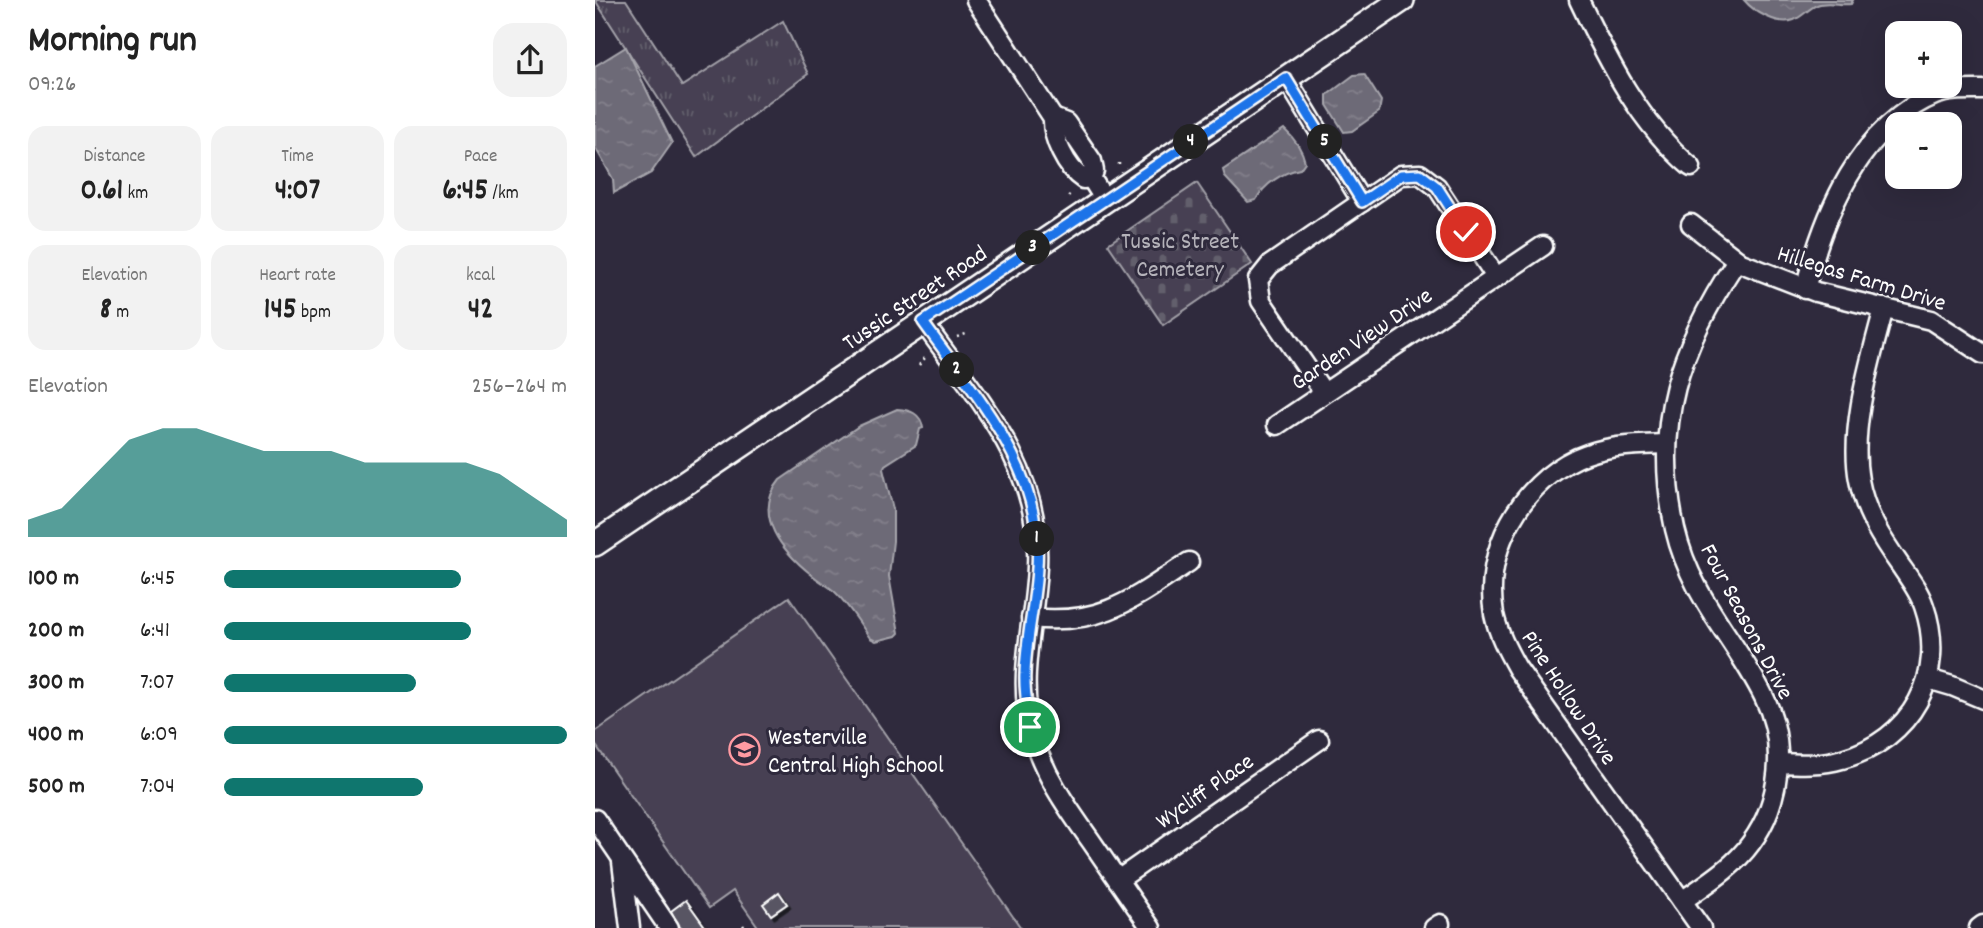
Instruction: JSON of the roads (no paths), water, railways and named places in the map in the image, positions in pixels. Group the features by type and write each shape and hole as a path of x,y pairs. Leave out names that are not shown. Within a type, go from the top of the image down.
{"main road":[{"name":"Tussic Street Road","path":"595,544 1402,0"}],"street":[{"path":"976,0 1053,118 1055,138 1076,174 1083,179 1091,178 1105,200"},
{"path":"1579,0 1636,106 1674,153 1691,167"},
{"path":"1286,78 1362,202"},
{"path":"1805,289 1832,206 1867,149 1892,123 1936,95 1953,90 1983,90"},
{"path":"1324,393 1261,301 1258,280 1270,265 1401,175 1420,174 1437,187 1496,277"},
{"name":"Hillegas Farm Drive","path":"1691,224 1737,260 1805,289 1931,320 1983,354"},
{"name":"Garden View Drive","path":"1277,425 1543,246"},
{"name":"Four Seasons Drive","path":"1682,901 1718,876 1751,843 1773,796 1779,763 1776,733 1764,697 1711,614 1684,557 1675,530 1665,460 1671,406 1688,345 1702,315 1737,260"},
{"path":"1779,763 1839,760 1873,747 1899,728 1929,679 1931,638 1923,604 1871,520 1856,458 1860,415 1884,307"},
{"path":"923,322 1002,434 1022,471 1033,508 1038,545 1025,686 1030,727 1037,750 1058,794 1151,928"},
{"name":"Pine Hollow Drive","path":"1666,444 1617,446 1600,450 1577,458 1544,479 1515,513 1506,530 1499,548 1493,590 1497,628 1517,668 1701,928"},
{"path":"1031,618 1073,620 1113,610 1189,562"},
{"path":"1929,679 1983,699"},
{"name":"Wycliff Place","path":"1118,880 1319,740"},
{"path":"595,819 669,928"},
{"path":"621,858 630,928"},
{"path":"1979,928 1983,925"}],"water":[{"path":"1744,0 1853,0 1851,4 1830,3 1814,6 1797,19 1781,21 1767,17"},
{"path":"626,47 672,143 651,173 614,193 613,179 595,147 595,66"},
{"path":"1364,74 1381,101 1379,112 1352,131 1344,132 1327,105 1327,95 1354,75"},
{"path":"1284,129 1297,144 1305,162 1300,169 1275,180 1256,200 1248,202 1225,177 1223,170"},
{"path":"897,409 914,413 923,428 920,429 916,445 883,469 893,509 889,576 899,633 876,641 870,638 839,596 801,566 781,544 774,532 769,506 772,493 780,480 859,426"}],"place":[{"name":"Westerville Central High School","path":"745,750"}],"park label":[{"name":"Tussic Street Cemetery","path":"1180,254"}]}
